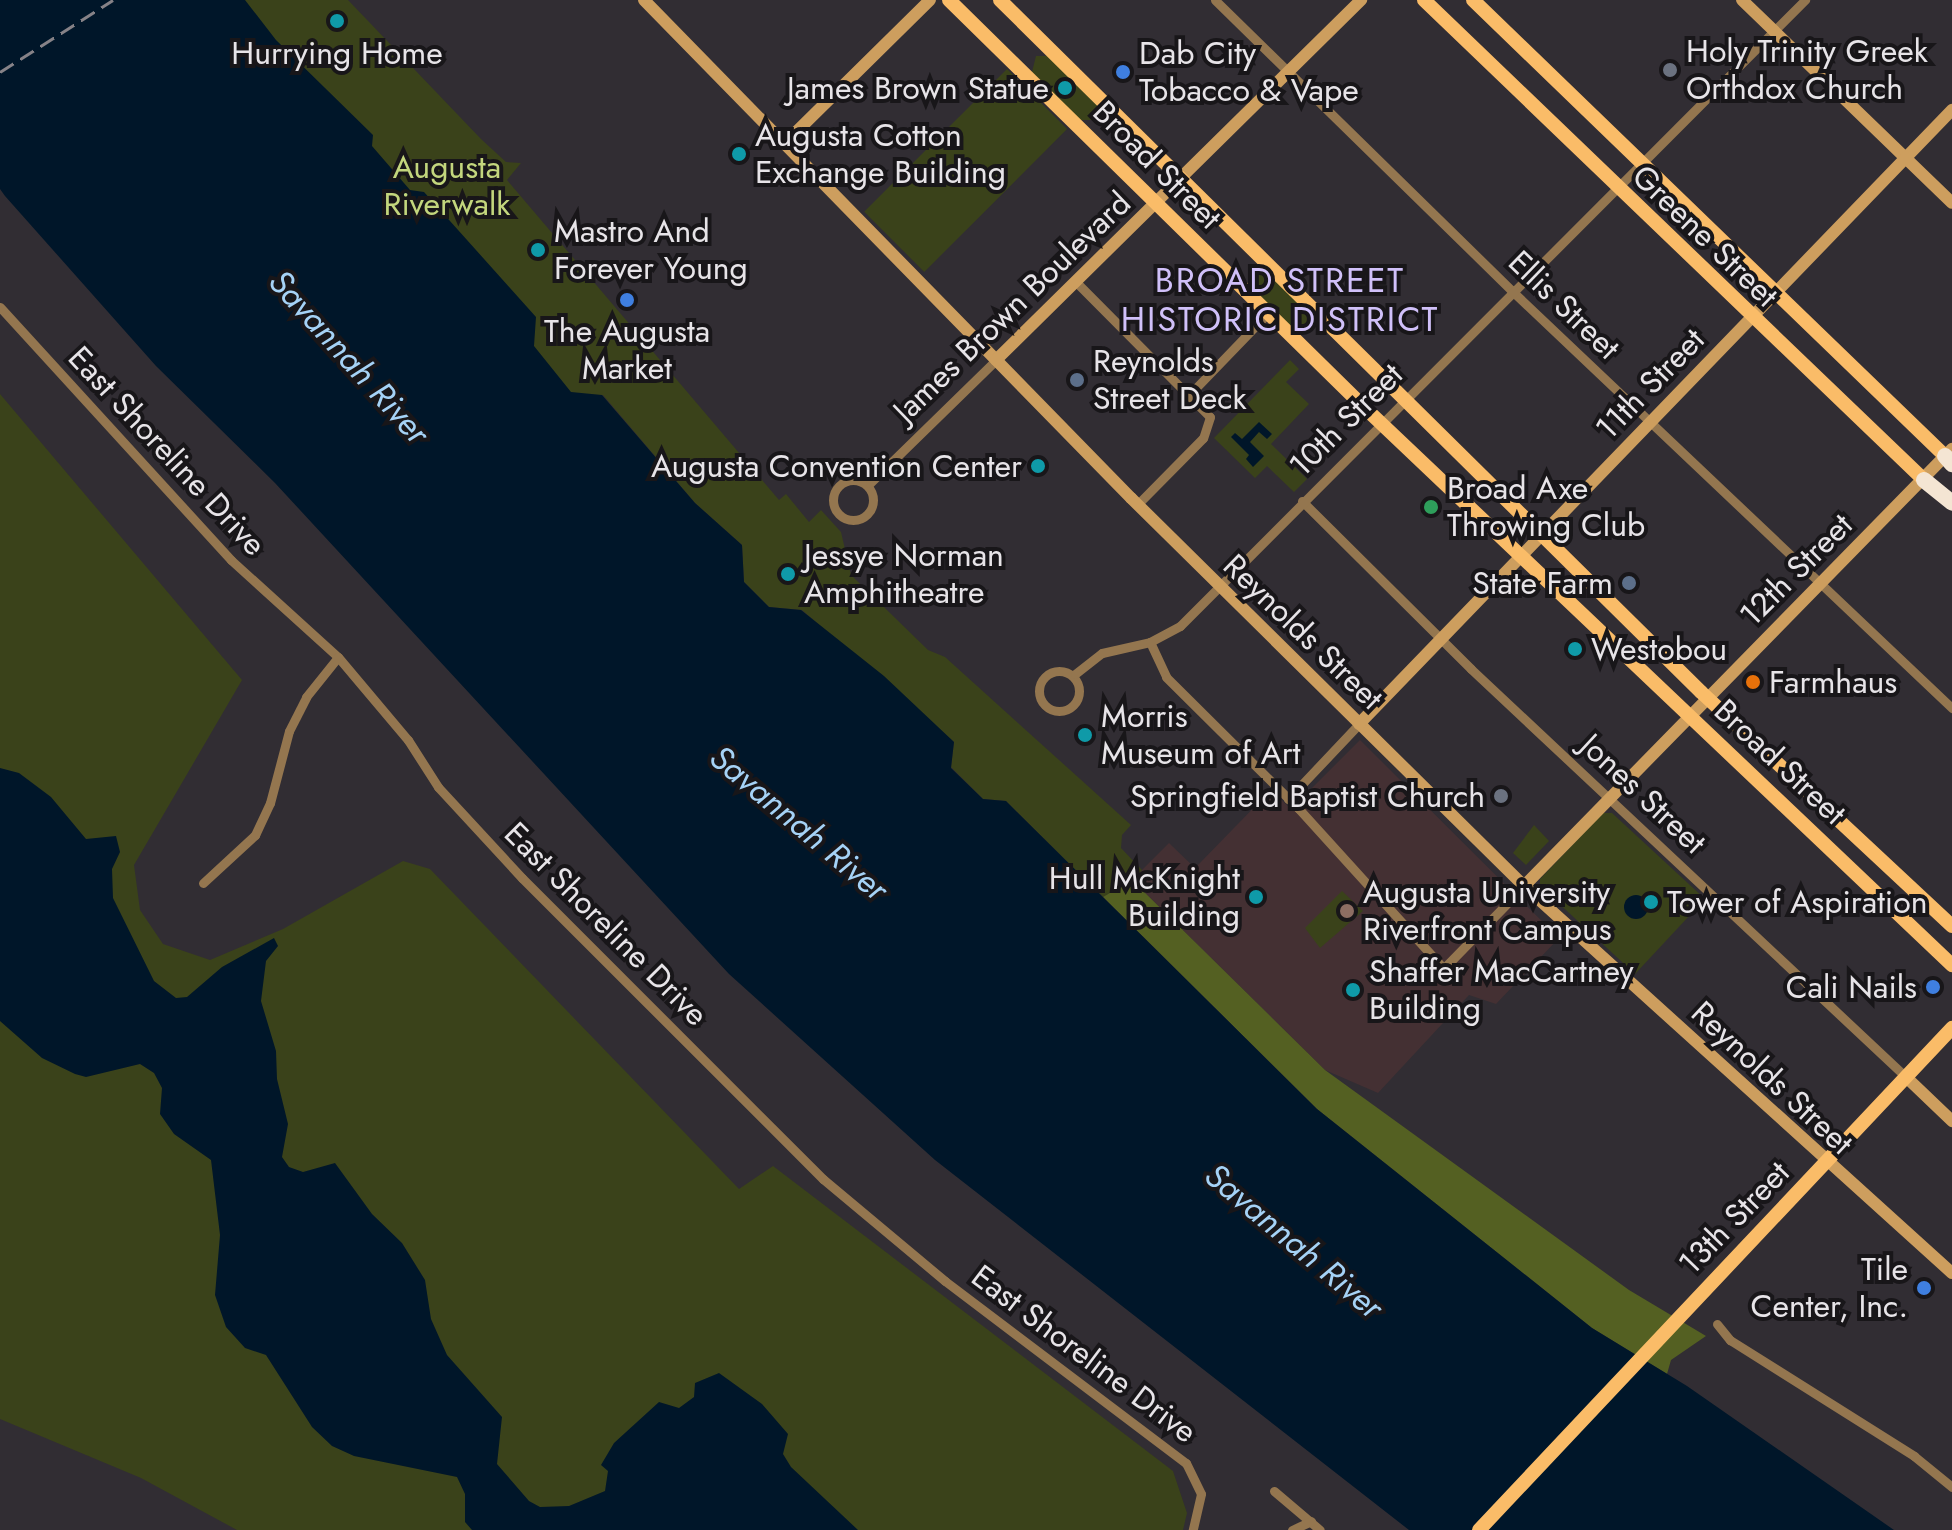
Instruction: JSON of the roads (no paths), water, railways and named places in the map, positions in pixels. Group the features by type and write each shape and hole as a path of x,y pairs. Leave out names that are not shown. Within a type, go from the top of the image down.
{"highway":[{"path":"1924,480 1952,506"}],"main road":[{"name":"Reynolds Street","path":"644,0 1137,505 1524,886 1826,1164 1952,1273"},
{"path":"784,144 930,0"},
{"name":"Broad Street","path":"949,0 1381,422 1952,965"},
{"name":"Broad Street","path":"1000,0 1708,699 1952,926"},
{"name":"James Brown Boulevard","path":"996,360 1361,0"},
{"name":"Greene Street","path":"1424,0 1615,189 1924,480"},
{"name":"Greene Street","path":"1473,0 1775,293 1950,456"},
{"path":"1742,0 1952,203"},
{"name":"11th Street","path":"1359,724 1952,110"},
{"name":"12th Street","path":"1524,886 1820,580 1950,456"},
{"path":"1821,839 1838,820"},
{"name":"13th Street","path":"1479,1530 1952,1028"},
{"name":"Jones Street","path":"1906,1077 1952,1121"}],"street":[{"name":"Ellis Street","path":"1215,0 1649,423 1820,580 1952,708"},
{"name":"10th Street","path":"1075,674 1108,650 1150,642 1180,626 1511,290 1805,0"},
{"path":"1076,282 1190,394 1211,422 1203,438 1137,505"},
{"name":"East Shoreline Drive","path":"0,307 231,560 338,657 408,740 438,787 522,878 823,1179 911,1255 1186,1463 1201,1494 1193,1530"},
{"path":"1190,394 1268,313"},
{"name":"James Brown Boulevard","path":"870,483 996,360"},
{"name":"James Brown Boulevard","path":"859,479 870,483 873,498 866,512 852,520 837,516 833,501 841,487 859,479"},
{"name":"Jones Street","path":"1302,501 1440,638 1906,1077"},
{"path":"1150,642 1166,677 1288,799 1454,980"},
{"path":"203,883 255,835 270,803 289,731 306,697 338,657"},
{"name":"10th Street","path":"1064,670 1075,674 1080,685 1072,704 1058,712 1043,708 1039,692 1046,678 1064,670"},
{"name":"11th Street","path":"1288,799 1359,724"},
{"name":"12th Street","path":"1444,968 1524,886"},
{"path":"1717,1324 1730,1340 1914,1456 1952,1487"},
{"path":"1274,1491 1320,1530"},
{"path":"1292,1530 1311,1521"}],"water":[{"name":"Savannah River","path":"0,0 245,0 276,40 373,135 372,146 410,190 424,192 536,317 534,346 571,392 602,395 695,503 742,545 744,582 769,607 801,610 884,676 954,742 951,768 983,799 1006,801 1317,1109 1592,1328 1687,1386 1894,1530 1409,1530 935,1160 729,974 275,483 156,366 5,196 0,189"},
{"path":"1259,422 1272,434 1267,439 1259,432 1250,442 1264,456 1253,467 1246,459 1249,455 1231,437 1235,433 1242,439"},
{"path":"0,768 19,773 51,797 86,839 116,836 120,852 112,869 113,898 154,981 176,998 187,997 222,967 274,938 278,946 266,961 261,1001 276,1051 277,1079 288,1124 282,1157 289,1167 303,1172 335,1163 372,1214 402,1243 425,1280 431,1319 447,1355 502,1417 497,1464 529,1501 540,1507 569,1506 605,1491 608,1471 601,1465 614,1443 659,1402 679,1408 694,1397 695,1383 719,1373 762,1404 788,1434 783,1454 791,1467 858,1530 472,1530 465,1522 465,1494 457,1477 354,1456 332,1446 312,1427 266,1355 245,1348 226,1327 215,1295 220,1235 211,1160 174,1134 160,1114 162,1088 154,1073 140,1064 86,1077 75,1074 42,1058 0,1021"},
{"path":"1636,895 1645,898 1648,907 1645,916 1636,919 1627,916 1624,907 1627,898"}],"railway":[{"path":"0,72 113,0"}],"place":[{"name":"Hurrying Home","path":"337,21"},
{"name":"Holy Trinity Greek Orthdox Church","path":"1670,70"},
{"name":"Dab City Tobacco & Vape","path":"1123,72"},
{"name":"James Brown Statue","path":"1065,88"},
{"name":"Augusta Cotton Exchange Building","path":"739,154"},
{"name":"Mastro And Forever Young","path":"538,250"},
{"name":"The Augusta Market","path":"627,300"},
{"name":"Reynolds Street Deck","path":"1077,380"},
{"name":"Augusta Convention Center","path":"1038,466"},
{"name":"Broad Axe Throwing Club","path":"1431,507"},
{"name":"Jessye Norman Amphitheatre","path":"788,574"},
{"name":"State Farm","path":"1629,583"},
{"name":"Westobou","path":"1575,649"},
{"name":"Farmhaus","path":"1753,682"},
{"name":"Morris Museum of Art","path":"1085,735"},
{"name":"Springfield Baptist Church","path":"1501,796"},
{"name":"Hull McKnight Building","path":"1256,897"},
{"name":"Tower of Aspiration","path":"1651,902"},
{"name":"Augusta University Riverfront Campus","path":"1347,911"},
{"name":"Cali Nails","path":"1933,987"},
{"name":"Shaffer MacCartney Building","path":"1353,990"},
{"name":"Tile Center, Inc.","path":"1924,1288"}],"district":[{"name":"BROAD STREET HISTORIC DISTRICT","path":"1280,300"}],"park label":[{"name":"Augusta Riverwalk","path":"447,186"}]}
